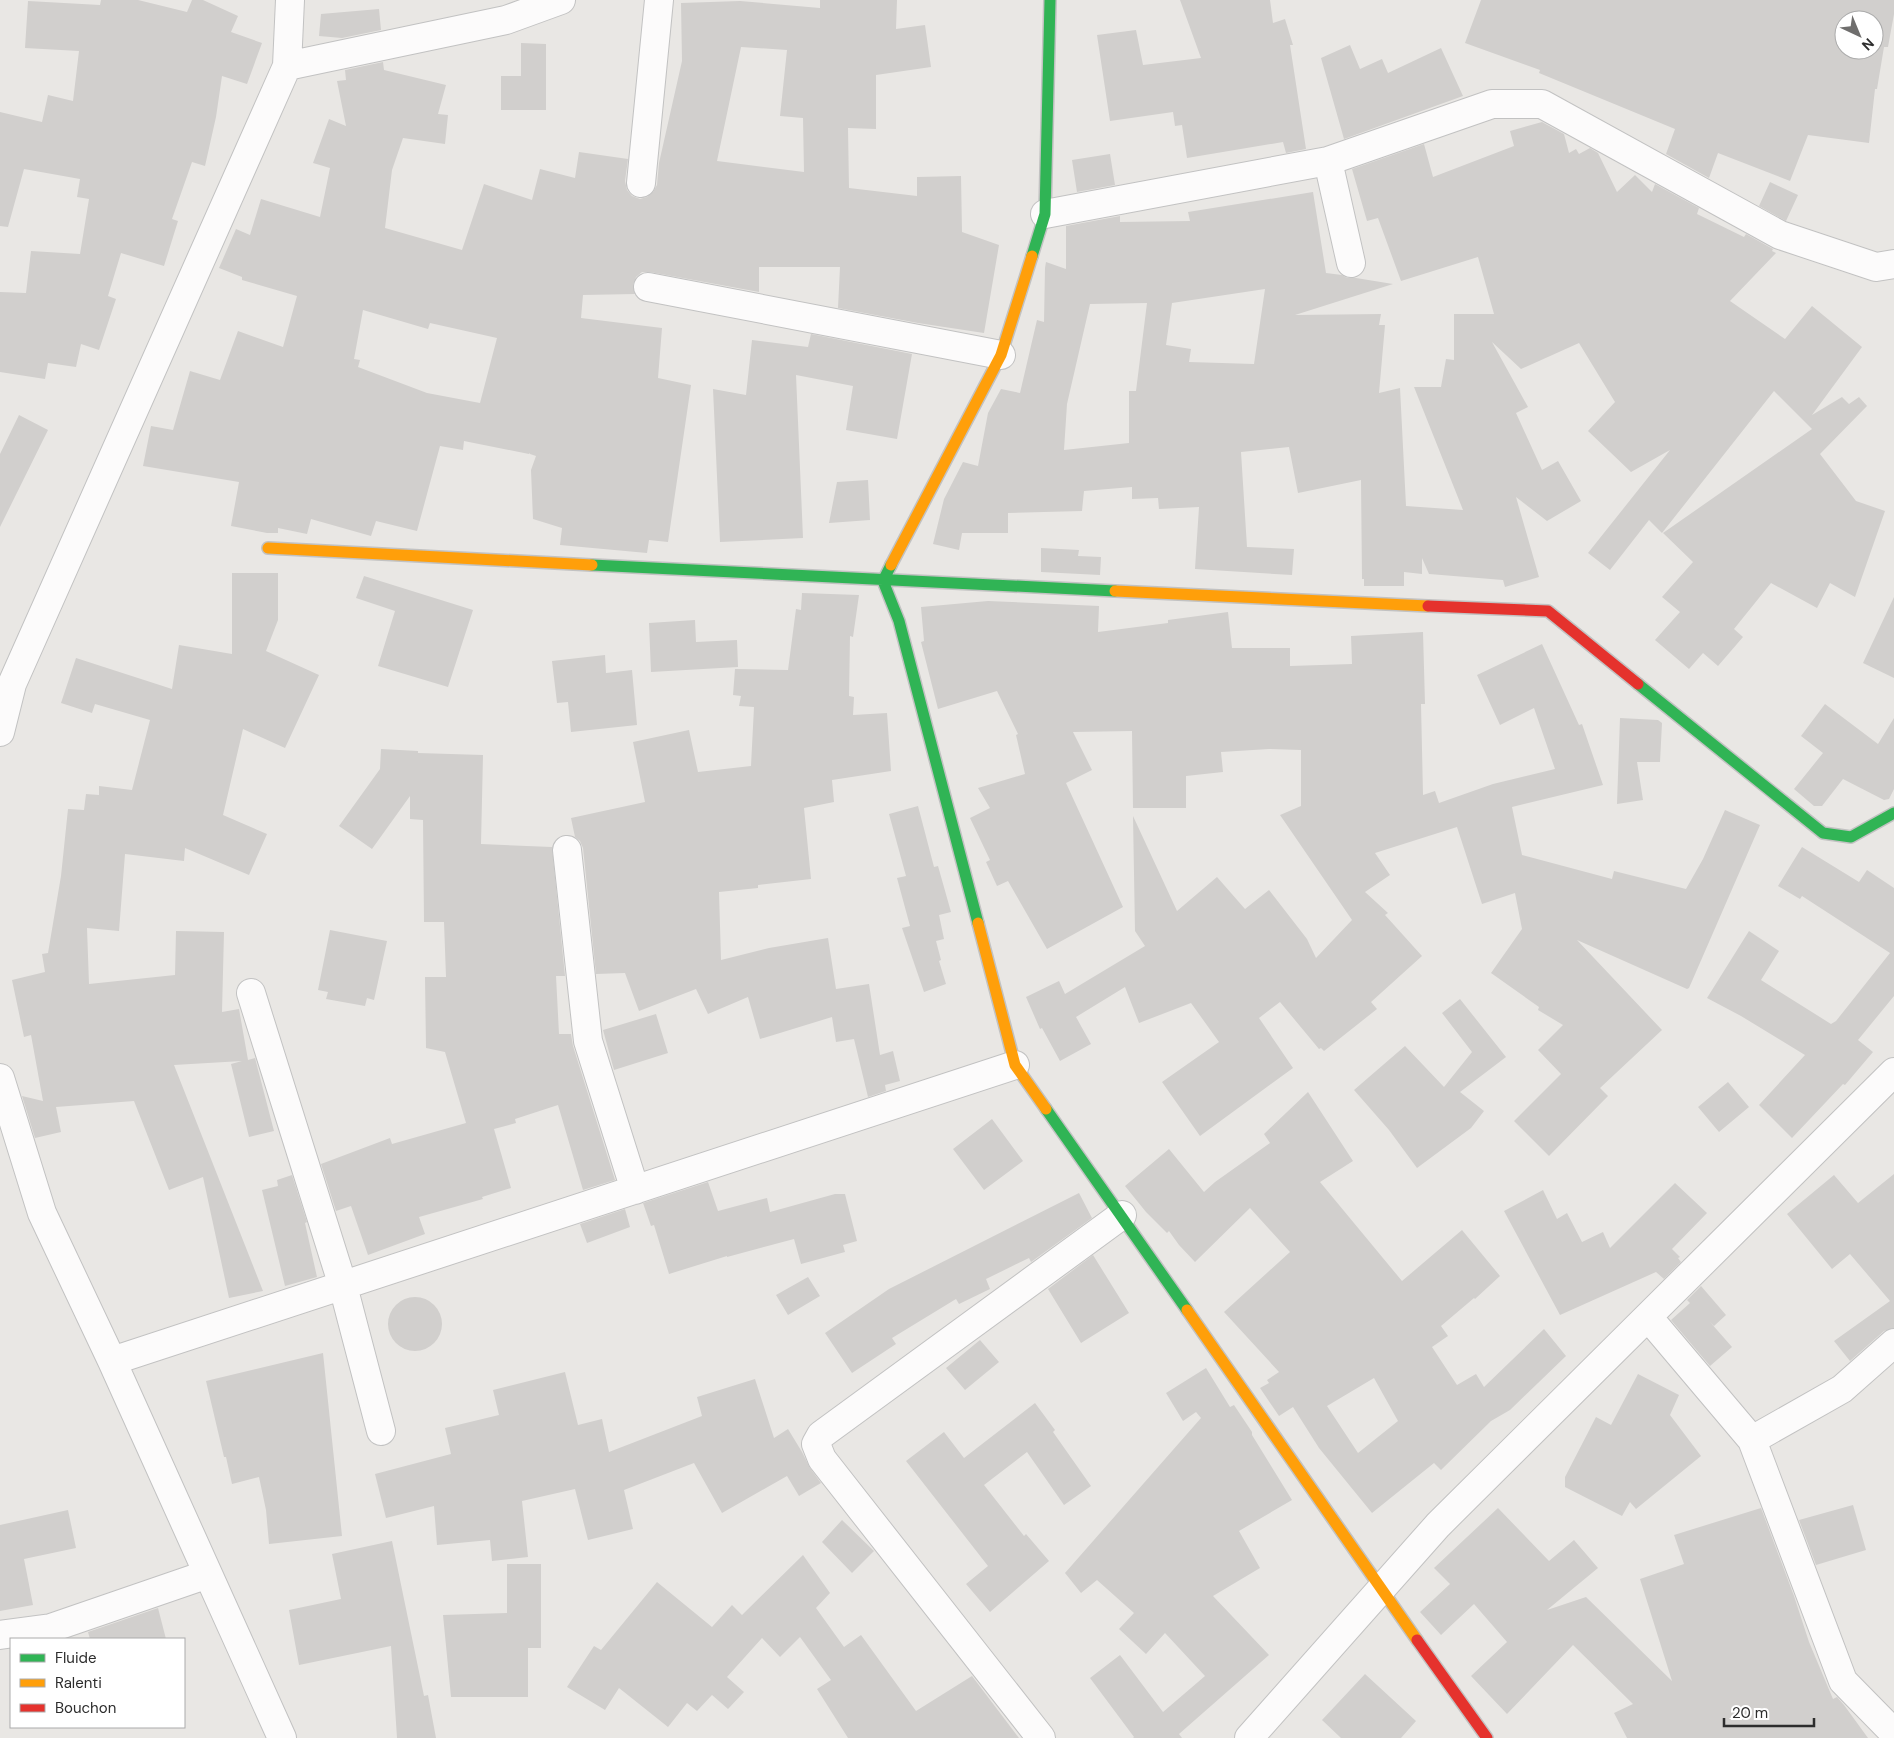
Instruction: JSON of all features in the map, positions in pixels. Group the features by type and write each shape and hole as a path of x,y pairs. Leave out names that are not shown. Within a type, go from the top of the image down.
{"street":[{"path":"0,732 12,684 287,66 290,0"},
{"path":"287,66 506,20 561,0"},
{"path":"641,182 659,0"},
{"path":"1050,0 1045,214 1001,355 883,581 899,621 1015,1065 1122,1215 1380,1590 1487,1738"},
{"path":"1045,214 1328,161 1492,104 1542,104 1780,235 1876,267 1894,264"},
{"path":"1328,161 1351,263"},
{"path":"648,287 1001,355"},
{"path":"268,548 883,581 1548,611 1823,833 1852,837 1894,813"},
{"path":"567,850 588,1041 635,1190"},
{"path":"251,993 343,1286 381,1431"},
{"path":"112,1361 1015,1065"},
{"path":"1249,1738 1438,1525 1894,1072"},
{"path":"0,1078 42,1212 112,1361 282,1738"},
{"path":"1041,1738 822,1459 816,1444 821,1435 1122,1215"},
{"path":"1648,1317 1752,1440 1843,1681 1893,1732"},
{"path":"1752,1440 1842,1389 1894,1343"},
{"path":"0,1635 51,1628 208,1574"}],"building":[{"path":"101,0 138,0 187,12 192,0 203,0 238,16 231,32 262,43 247,84 222,76 216,117 205,166 192,162 172,219 178,221 164,266 121,253 108,296 116,299 99,350 81,344 76,367 48,363 45,379 0,372 0,292 26,293 31,251 80,254 89,199 77,197 80,179 24,169 8,227 0,226 0,112 42,122 48,95 73,101 79,51 25,48 28,1 100,5"},
{"path":"820,0 897,0 896,29 925,25 931,67 876,75 876,129 848,128 849,188 917,196 917,177 961,176 962,232 999,245 984,333 838,308 840,267 759,267 759,292 642,272 636,277 633,285 635,294 583,295 581,318 662,328 658,378 691,385 668,542 649,540 647,553 560,545 562,528 533,519 531,470 536,456 530,453 464,441 463,450 440,446 417,531 376,521 371,536 311,519 307,534 278,528 278,533 267,533 231,526 239,482 143,466 151,426 173,430 190,371 220,380 238,331 283,347 297,296 242,280 242,277 219,268 236,229 250,235 261,199 320,217 330,168 313,163 329,119 346,126 337,81 346,80 345,70 383,62 384,70 446,85 438,114 448,115 445,144 403,138 392,170 385,228 462,250 484,184 532,200 540,169 575,178 579,152 628,159 625,181 627,190 632,196 640,199 647,197 653,192 657,185 659,163 682,61 681,3 740,1 820,8","holes":["741,47 787,50 780,116 803,118 804,172 717,161","363,310 428,329 430,323 497,338 480,403 427,393 358,367 360,360 354,359"]},
{"path":"1180,0 1270,0 1273,23 1285,19 1293,45 1290,45 1306,149 1286,153 1283,142 1187,158 1182,125 1175,126 1173,112 1110,121 1097,35 1136,30 1143,65 1201,58"},
{"path":"1481,0 1894,0 1894,14 1888,47 1884,47 1884,10 1834,10 1834,60 1882,60 1877,89 1875,89 1869,143 1808,135 1790,181 1718,153 1709,178 1666,154 1675,129 1539,73 1540,70 1465,43"},
{"path":"379,9 381,30 342,38 319,36 321,14"},
{"path":"521,43 546,44 546,110 501,110 501,76 521,76"},
{"path":"1350,45 1360,69 1382,59 1388,73 1441,48 1463,96 1344,139 1321,58"},
{"path":"1542,122 1564,134 1569,153 1576,149 1579,154 1590,148 1598,153 1617,192 1635,175 1652,192 1655,184 1699,208 1697,214 1744,237 1746,234 1773,249 1772,251 1776,253 1730,301 1785,339 1812,306 1862,347 1812,415 1842,397 1849,404 1859,397 1867,406 1820,454 1856,501 1885,511 1855,597 1830,583 1817,608 1771,583 1734,629 1743,637 1718,666 1703,653 1689,669 1655,640 1680,612 1662,597 1693,562 1663,533 1812,429 1774,391 1662,533 1649,520 1610,570 1588,553 1670,450 1631,472 1588,431 1615,402 1579,343 1521,369 1492,342 1528,407 1516,413 1542,470 1558,461 1581,501 1547,521 1516,497 1539,577 1505,587 1503,580 1429,574 1422,558 1422,574 1404,572 1404,586 1364,586 1364,579 1362,579 1361,480 1298,493 1289,447 1241,452 1247,547 1294,549 1292,575 1195,569 1199,507 1159,509 1158,498 1132,499 1132,487 1084,491 1082,511 1008,513 1008,533 962,533 959,550 933,544 944,499 963,462 978,466 988,413 1001,389 1020,393 1037,320 1044,322 1046,262 1066,269 1066,226 1120,216 1120,222 1190,221 1188,212 1313,192 1326,273 1342,275 1347,278 1393,284 1295,315 1381,314 1379,325 1385,325 1379,393 1400,388 1406,506 1463,510 1414,387 1441,387 1446,359 1454,360 1454,314 1494,314 1478,257 1401,281 1378,218 1367,221 1352,169 1424,144 1433,177 1514,146 1510,131","holes":["1265,289 1254,364 1189,362 1191,349 1166,345 1172,303","1147,303 1136,391 1129,391 1129,443 1064,450 1067,404 1090,304"]},
{"path":"1110,154 1115,185 1077,192 1072,160"},
{"path":"1770,182 1798,195 1786,221 1759,206"},
{"path":"811,334 912,354 897,439 846,430 853,386 796,375 803,538 720,542 713,389 746,395 752,340 808,347"},
{"path":"19,415 48,430 0,527 0,454"},
{"path":"868,480 870,520 829,523 837,482"},
{"path":"1041,548 1079,550 1078,556 1101,557 1100,575 1041,572"},
{"path":"232,573 278,573 278,620 266,651 319,675 285,748 243,729 223,815 267,834 249,875 185,848 184,861 125,854 119,931 87,928 89,984 175,975 176,931 224,932 222,1012 239,1009 248,1060 255,1058 274,1131 249,1137 231,1064 242,1061 174,1065 263,1291 229,1298 203,1177 169,1190 134,1101 56,1107 61,1132 35,1138 22,1096 43,1101 31,1035 24,1037 12,980 45,972 42,954 48,953 61,876 68,809 84,810 86,794 99,795 99,786 132,790 150,720 95,704 92,713 61,703 76,658 172,689 179,645 232,654"},
{"path":"364,576 473,610 448,687 378,666 395,611 356,598"},
{"path":"802,593 859,595 853,637 850,636 849,696 854,697 853,715 887,713 891,771 832,780 834,802 804,808 811,879 719,892 721,960 769,948 828,938 836,989 869,984 880,1055 893,1051 900,1081 885,1085 886,1091 868,1097 854,1039 836,1042 832,1017 760,1039 748,997 708,1014 696,989 639,1011 625,973 596,974 583,848 580,841 575,837 571,818 645,802 633,742 689,730 698,772 751,766 754,707 739,706 741,696 733,695 735,669 788,670 796,609 801,610"},
{"path":"1894,597 1894,678 1863,663"},
{"path":"988,601 1099,606 1098,632 1168,623 1168,620 1228,612 1232,648 1290,648 1290,666 1352,664 1351,636 1423,632 1425,704 1421,704 1423,795 1435,791 1439,803 1493,784 1555,769 1534,708 1500,725 1477,675 1542,644 1579,725 1582,724 1603,785 1512,807 1522,855 1612,879 1614,871 1686,889 1703,859 1725,810 1760,825 1689,988 1687,989 1577,940 1662,1030 1600,1088 1608,1096 1549,1156 1514,1121 1561,1074 1538,1050 1563,1025 1538,1010 1539,1007 1491,973 1522,929 1515,893 1482,904 1457,827 1375,853 1390,875 1365,892 1388,913 1385,915 1422,956 1371,1002 1377,1009 1324,1051 1321,1048 1319,1049 1280,1002 1259,1018 1293,1068 1200,1136 1162,1082 1219,1042 1191,1003 1139,1023 1125,987 1076,1017 1091,1044 1060,1061 1042,1028 1040,1029 1026,997 1059,981 1065,994 1145,946 1135,931 1133,816 1177,911 1217,877 1245,909 1269,890 1307,939 1316,958 1352,920 1280,815 1301,806 1301,750 1269,749 1221,752 1223,772 1186,776 1186,808 1133,808 1132,731 1073,732 1092,770 1066,783 1123,907 1047,949 1008,881 997,886 986,862 990,860 970,818 990,808 978,788 1025,774 1016,735 1018,734 997,691 938,709 921,642 924,641 921,607"},
{"path":"695,620 696,642 737,640 738,667 651,672 649,623"},
{"path":"605,655 606,673 632,670 637,725 571,732 568,702 557,703 552,661"},
{"path":"1825,704 1878,744 1894,718 1894,789 1889,799 1884,800 1843,779 1822,806 1814,806 1794,789 1823,753 1801,736"},
{"path":"1620,718 1658,720 1662,723 1660,762 1637,762 1643,800 1617,804"},
{"path":"381,749 418,751 418,753 483,755 481,844 552,847 565,976 556,976 559,1034 571,1034 573,1046 615,1180 583,1190 558,1105 515,1119 516,1123 494,1129 511,1188 482,1197 483,1199 419,1217 425,1234 368,1255 351,1206 336,1211 321,1164 390,1138 392,1144 466,1123 445,1052 426,1048 425,977 446,977 444,922 424,922 423,820 410,819 410,796 372,849 339,826 380,769"},
{"path":"918,806 934,867 938,866 951,912 939,915 944,939 936,941 941,960 939,961 946,984 924,992 902,928 910,926 897,878 906,876 889,814"},
{"path":"1802,847 1859,882 1867,870 1894,888 1894,996 1858,1040 1873,1052 1845,1085 1843,1084 1792,1138 1759,1105 1805,1055 1741,1016 1707,998 1749,931 1779,951 1761,980 1831,1024 1836,1021 1890,953 1802,896 1800,899 1778,886"},
{"path":"330,930 387,941 374,1000 367,998 365,1006 326,999 328,992 318,990"},
{"path":"1460,999 1506,1057 1460,1092 1484,1111 1471,1128 1417,1168 1389,1130 1354,1090 1405,1046 1444,1087 1472,1052 1442,1013"},
{"path":"656,1014 668,1053 614,1070 603,1030"},
{"path":"1728,1082 1749,1107 1719,1132 1698,1107"},
{"path":"1308,1092 1353,1161 1320,1182 1402,1281 1462,1230 1500,1276 1441,1326 1448,1336 1432,1347 1457,1385 1476,1374 1484,1387 1544,1329 1566,1356 1510,1410 1491,1421 1441,1470 1434,1463 1372,1513 1319,1448 1293,1407 1279,1416 1260,1388 1269,1383 1267,1380 1279,1372 1224,1312 1290,1252 1250,1208 1195,1262 1169,1231 1167,1233 1146,1212 1125,1186 1169,1149 1204,1192 1270,1143 1264,1134","holes":["1374,1378 1398,1421 1358,1453 1327,1406"]},
{"path":"992,1119 1023,1161 984,1190 953,1149"},
{"path":"1894,1174 1894,1328 1884,1331 1850,1361 1834,1341 1890,1301 1850,1254 1832,1269 1787,1214 1834,1175 1858,1203"},
{"path":"292,1175 307,1222 305,1223 317,1277 285,1286 262,1190 278,1186 277,1180"},
{"path":"708,1182 718,1211 767,1198 770,1212 835,1194 845,1194 857,1241 843,1245 845,1252 801,1264 794,1239 727,1256 669,1274 654,1225 651,1226 643,1203"},
{"path":"1675,1183 1707,1213 1672,1249 1680,1257 1678,1258 1681,1262 1664,1279 1656,1272 1560,1315 1504,1211 1543,1190 1557,1219 1567,1213 1582,1242 1603,1232 1610,1248"},
{"path":"1079,1193 1092,1218 1031,1262 1029,1258 986,1279 990,1289 959,1304 956,1299 892,1338 896,1344 852,1373 825,1333 889,1289"},
{"path":"625,1209 630,1227 587,1243 580,1224"},
{"path":"1093,1255 1129,1313 1081,1343 1048,1289"},
{"path":"808,1277 820,1296 788,1315 776,1295"},
{"path":"1701,1286 1726,1315 1714,1326 1710,1322 1732,1347 1710,1366 1671,1320 1690,1303 1687,1300"},
{"path":"410,1297 420,1297 430,1301 438,1309 442,1324 438,1339 430,1347 420,1351 410,1351 400,1347 392,1339 388,1329 388,1319 392,1309 400,1301"},
{"path":"980,1340 999,1362 965,1390 946,1368"},
{"path":"323,1353 342,1536 269,1544 266,1510 259,1477 232,1484 206,1381"},
{"path":"1206,1368 1230,1407 1234,1405 1252,1432 1252,1435 1292,1500 1239,1531 1260,1568 1213,1596 1269,1655 1179,1734 1182,1738 1133,1738 1090,1678 1120,1655 1163,1712 1205,1676 1165,1633 1146,1654 1119,1629 1134,1613 1097,1580 1081,1593 1065,1573 1201,1418 1196,1412 1183,1421 1166,1393"},
{"path":"565,1372 578,1425 602,1419 609,1452 702,1416 697,1397 755,1379 774,1438 788,1429 810,1468 821,1483 799,1496 787,1476 722,1513 694,1463 624,1490 633,1529 588,1540 575,1489 522,1501 528,1557 492,1561 490,1540 437,1545 434,1506 386,1518 375,1474 451,1454 445,1428 499,1415 493,1390"},
{"path":"1638,1374 1679,1395 1670,1415 1701,1456 1636,1509 1630,1502 1622,1516 1565,1487 1565,1477 1596,1417 1611,1425"},
{"path":"1035,1403 1091,1486 1064,1505 1027,1452 984,1485 1024,1536 1026,1534 1049,1561 990,1612 966,1584 988,1566 906,1461 944,1432 964,1458"},
{"path":"1853,1505 1866,1550 1816,1565 1799,1520"},
{"path":"1498,1508 1549,1561 1574,1540 1598,1568 1547,1610 1586,1597 1672,1681 1640,1579 1684,1564 1674,1535 1761,1508 1809,1642 1833,1699 1837,1697 1868,1738 1627,1738 1614,1713 1633,1704 1573,1645 1507,1714 1471,1676 1507,1642 1474,1604 1441,1635 1420,1612 1450,1584 1434,1568"},
{"path":"68,1510 76,1548 24,1559 33,1605 0,1611 0,1525"},
{"path":"842,1520 874,1551 852,1573 822,1542"},
{"path":"392,1541 424,1696 428,1695 436,1738 397,1738 391,1646 299,1665 289,1610 341,1599 332,1554"},
{"path":"803,1555 830,1593 816,1608 844,1647 861,1635 916,1711 972,1676 1019,1738 848,1738 817,1689 831,1680 800,1637 780,1657 762,1638 727,1677 744,1692 728,1709 712,1695 697,1711 687,1703 668,1727 619,1688 605,1710 567,1687 594,1646 601,1650 657,1582 712,1627 732,1605 742,1615"},
{"path":"507,1564 541,1564 541,1648 528,1648 528,1697 451,1697 443,1615 507,1613"},
{"path":"158,1608 166,1638 90,1638 88,1632"},
{"path":"1365,1674 1416,1721 1401,1738 1341,1738 1322,1720"}],"traffic: fast":[{"path":"1032,256 1045,214 1050,0"},
{"path":"592,565 1115,591"},
{"path":"891,565 883,581 899,621 978,923"},
{"path":"1638,684 1823,833 1851,837 1894,813"},
{"path":"1046,1109 1187,1310"}],"traffic: slow":[{"path":"891,565 1001,355 1032,256"},
{"path":"268,548 592,565"},
{"path":"1115,591 1428,606"},
{"path":"978,923 1015,1065 1046,1109"},
{"path":"1187,1310 1417,1640"}],"traffic: jam":[{"path":"1428,606 1548,611 1638,684"},
{"path":"1417,1640 1487,1738"}]}
